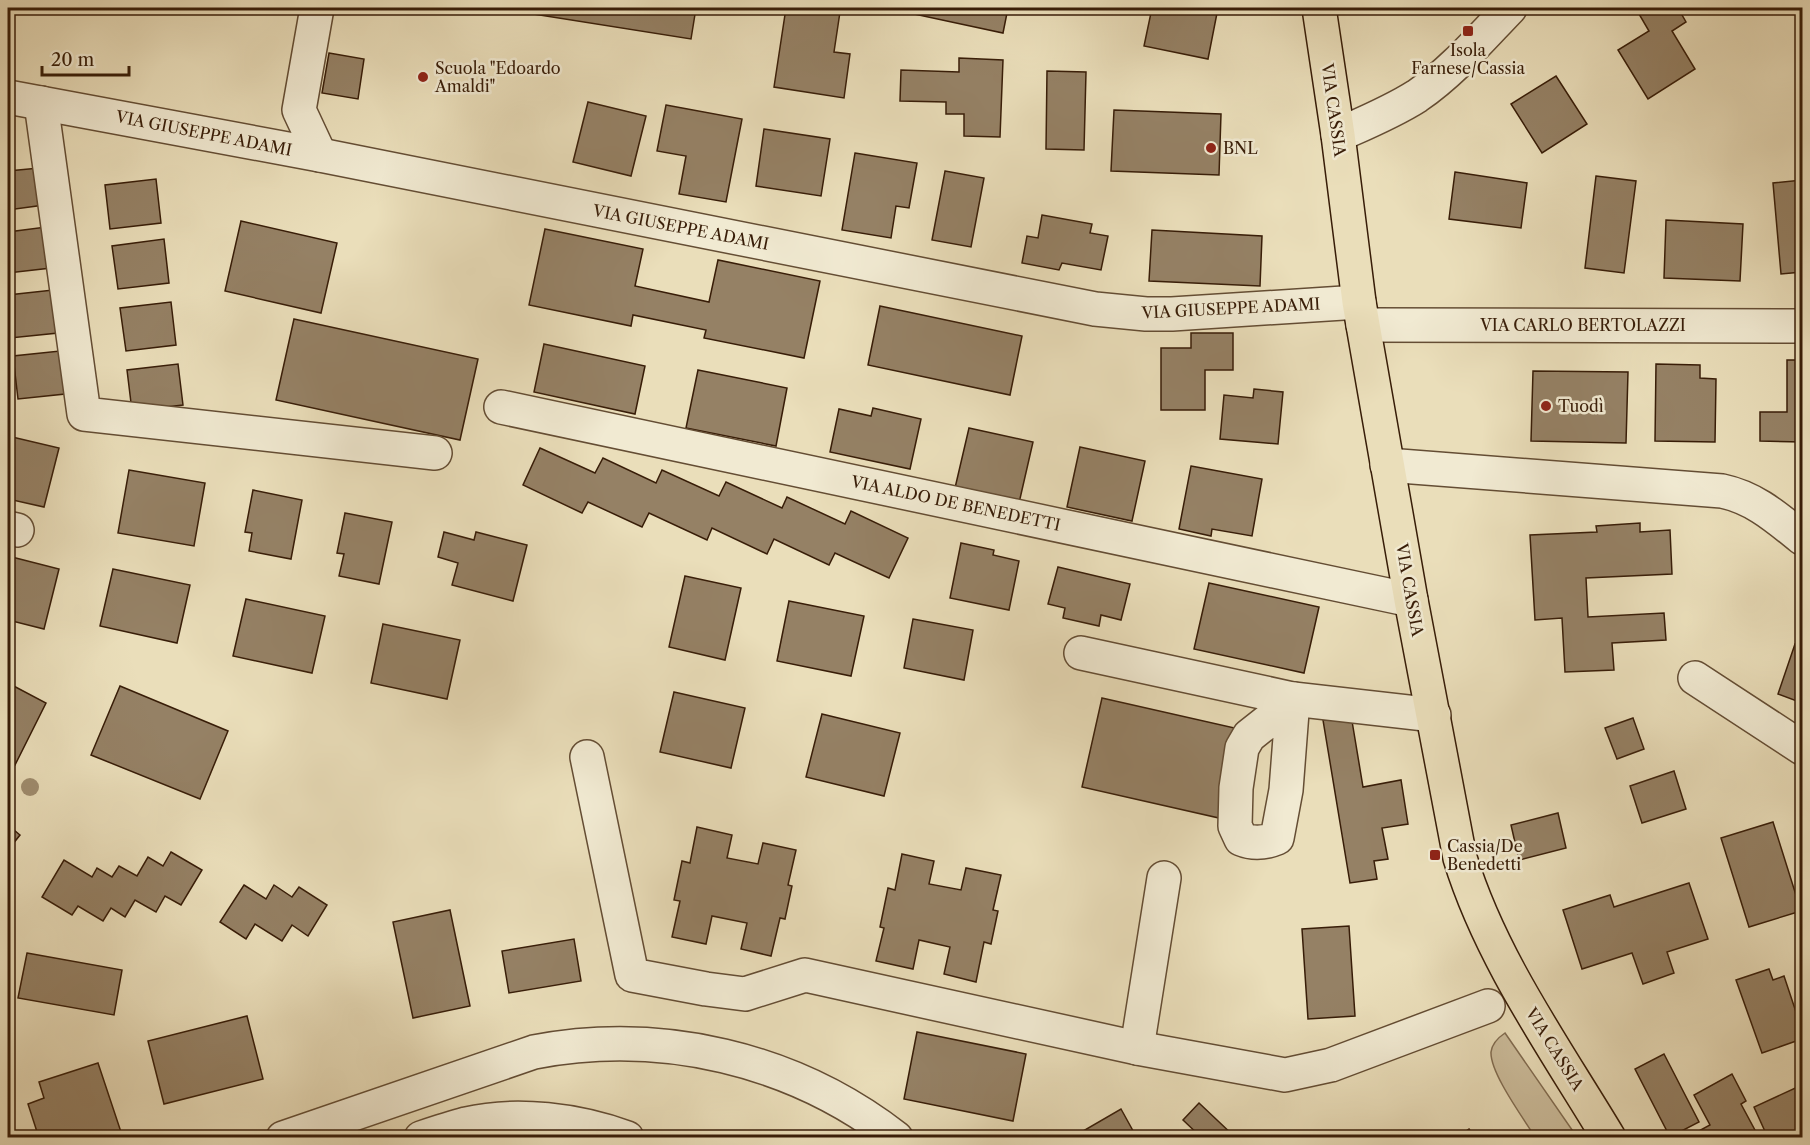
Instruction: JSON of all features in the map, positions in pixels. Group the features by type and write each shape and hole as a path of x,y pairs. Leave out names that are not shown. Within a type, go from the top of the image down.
{"main road":[{"name":"VIA CASSIA","path":"1319,8 1361,313 1453,828 1470,889 1502,959 1523,998 1609,1137"}],"street":[{"path":"317,8 299,110 320,155"},
{"path":"1338,135 1397,107 1437,81 1458,63 1510,8"},
{"name":"VIA GIUSEPPE ADAMI","path":"8,97 320,155 1095,309 1146,314 1361,313"},
{"path":"41,103 84,414 435,453"},
{"name":"VIA CARLO BERTOLAZZI","path":"1361,313 1803,326"},
{"name":"VIA ALDO DE BENEDETTI","path":"501,407 1411,600"},
{"path":"1387,465 1722,491 1744,496 1755,502 1803,538"},
{"path":"1081,652 1293,699 1434,715"},
{"path":"1695,678 1803,748"},
{"path":"587,757 632,975 745,994 805,975 1137,1048 1285,1075 1331,1065 1488,1006"},
{"path":"1137,1048 1164,878"},
{"path":"283,1137 534,1052 575,1046 631,1043 710,1052 767,1068 796,1079 853,1109 896,1137"},
{"path":"421,1137 467,1124 516,1119 556,1122 621,1136"}],"shaded area":[{"path":"1505,1033 1577,1137 1535,1137 1516,1108 1492,1061 1493,1046"}],"building":[{"path":"509,8 696,8 691,39 508,10"},
{"path":"786,8 813,8 840,12 834,52 850,54 844,98 774,87"},
{"path":"916,8 1008,8 1003,33 914,14"},
{"path":"1152,8 1218,8 1208,59 1144,46"},
{"path":"1649,8 1678,8 1686,22 1672,31 1695,69 1648,99 1618,50 1649,31 1639,14"},
{"path":"329,53 364,59 358,99 322,93"},
{"path":"959,58 1003,60 1000,137 964,136 964,114 946,114 946,102 900,101 901,70 959,72"},
{"path":"1047,71 1086,72 1084,150 1046,149"},
{"path":"1556,76 1587,124 1542,153 1511,104"},
{"path":"588,102 646,116 631,176 573,162"},
{"path":"666,105 742,119 726,202 679,194 686,156 657,151"},
{"path":"1114,110 1221,114 1219,175 1111,171"},
{"path":"764,129 830,139 821,196 756,186"},
{"path":"855,153 917,163 909,208 896,206 891,238 842,230"},
{"path":"39,168 44,205 8,210 8,171"},
{"path":"945,171 984,178 971,247 932,240"},
{"path":"1455,172 1527,183 1521,228 1449,219"},
{"path":"1596,176 1636,181 1624,273 1585,268"},
{"path":"156,179 161,223 110,229 105,185"},
{"path":"1802,180 1802,272 1781,274 1773,183"},
{"path":"1042,215 1092,224 1090,233 1108,236 1101,270 1062,263 1059,270 1022,263 1027,236 1038,238"},
{"path":"1666,220 1743,224 1740,281 1664,278"},
{"path":"241,221 337,243 321,313 225,291"},
{"path":"46,227 51,268 8,273 8,232"},
{"path":"545,229 643,249 635,286 709,302 718,260 820,281 804,358 704,338 706,330 633,315 631,326 529,305"},
{"path":"1152,230 1262,236 1260,286 1149,281"},
{"path":"164,239 169,283 118,289 112,246"},
{"path":"53,290 58,333 10,338 8,295"},
{"path":"171,302 176,345 126,351 120,308"},
{"path":"880,306 1022,336 1010,395 868,365"},
{"path":"294,319 478,359 460,440 276,400"},
{"path":"1191,333 1233,333 1233,370 1205,370 1205,410 1161,410 1161,348 1191,348"},
{"path":"544,344 645,366 635,414 534,392"},
{"path":"60,351 65,394 18,399 13,356"},
{"path":"1787,360 1802,360 1802,442 1760,441 1760,412 1787,412"},
{"path":"178,364 183,405 132,411 127,370"},
{"path":"1656,364 1700,365 1700,378 1716,379 1715,442 1655,441"},
{"path":"698,370 787,388 776,446 686,428"},
{"path":"1533,371 1628,372 1626,443 1531,441"},
{"path":"1254,389 1283,392 1278,444 1220,439 1224,395 1253,398"},
{"path":"873,408 921,419 910,469 830,452 839,409 871,416"},
{"path":"969,428 1033,442 1019,503 955,488"},
{"path":"8,436 59,448 44,507 8,499"},
{"path":"1080,447 1145,461 1132,521 1067,507"},
{"path":"540,448 595,473 603,458 656,483 662,470 719,496 726,482 782,508 787,497 845,524 851,511 908,538 889,578 835,553 829,565 774,539 767,554 712,528 707,540 649,513 642,527 588,502 582,513 523,485"},
{"path":"1191,466 1262,479 1252,536 1212,529 1211,536 1179,529"},
{"path":"129,470 205,483 194,546 118,533"},
{"path":"253,490 302,500 291,559 249,551 252,533 245,532"},
{"path":"345,513 392,522 379,584 339,576 344,554 337,553"},
{"path":"1640,523 1640,532 1670,530 1672,574 1586,578 1588,617 1664,613 1666,640 1612,643 1614,670 1565,672 1562,618 1535,620 1530,535 1597,532 1596,526"},
{"path":"444,532 474,540 476,532 527,545 513,601 452,585 458,563 438,557"},
{"path":"961,543 994,550 993,555 1019,561 1009,610 950,598"},
{"path":"8,556 59,569 44,629 8,620"},
{"path":"1058,567 1130,584 1121,620 1101,615 1099,626 1063,618 1065,608 1048,604"},
{"path":"113,569 190,585 177,643 100,626"},
{"path":"685,576 741,588 725,660 669,647"},
{"path":"1209,583 1319,607 1304,673 1194,649"},
{"path":"246,599 325,616 312,673 233,656"},
{"path":"789,601 864,616 851,676 777,661"},
{"path":"913,619 973,630 964,680 904,668"},
{"path":"383,624 460,640 447,699 371,683"},
{"path":"1795,644 1802,647 1802,703 1778,694"},
{"path":"8,683 46,703 15,765 8,761"},
{"path":"120,686 228,731 200,799 91,755"},
{"path":"674,692 745,708 731,768 660,752"},
{"path":"1102,698 1239,729 1219,818 1082,787"},
{"path":"822,714 900,733 884,796 806,777"},
{"path":"1351,715 1363,787 1401,780 1408,824 1382,828 1388,859 1374,861 1377,879 1350,883 1323,720"},
{"path":"1633,718 1644,749 1617,759 1605,728"},
{"path":"1674,771 1686,809 1642,823 1630,786"},
{"path":"1558,813 1566,848 1519,860 1511,825"},
{"path":"1773,822 1801,911 1749,927 1721,838"},
{"path":"8,825 20,835 8,850"},
{"path":"697,827 732,835 727,858 758,864 763,843 796,850 788,885 792,886 785,919 780,918 771,956 741,949 747,923 712,916 706,944 672,937 680,901 674,900 682,861 690,863"},
{"path":"171,852 202,870 181,905 165,896 156,912 135,900 125,917 111,908 103,921 78,906 72,915 42,897 64,860 92,877 97,868 112,877 119,866 137,876 148,857 163,866"},
{"path":"902,854 934,861 929,884 961,890 966,868 1001,875 993,910 998,911 991,944 984,942 976,982 944,974 950,947 919,940 913,969 876,961 884,928 880,927 888,888 895,890"},
{"path":"1689,883 1708,939 1667,952 1674,973 1643,984 1632,953 1582,969 1563,910 1610,895 1614,907"},
{"path":"244,885 266,899 274,885 292,897 299,887 327,905 308,936 292,925 282,941 255,924 246,939 220,922"},
{"path":"450,910 470,1006 413,1018 393,922"},
{"path":"1349,926 1355,1016 1308,1019 1302,929"},
{"path":"574,939 581,981 509,993 502,951"},
{"path":"27,953 122,970 114,1015 18,998"},
{"path":"1769,969 1773,980 1784,976 1802,1030 1802,1039 1762,1053 1736,980"},
{"path":"247,1016 263,1079 164,1104 148,1041"},
{"path":"917,1032 1026,1054 1013,1121 904,1099"},
{"path":"1664,1054 1699,1122 1670,1137 1635,1069"},
{"path":"98,1063 122,1135 115,1138 39,1138 28,1104 44,1098 39,1082"},
{"path":"1732,1074 1746,1101 1741,1104 1756,1132 1746,1138 1698,1138 1695,1133 1710,1125 1694,1095"},
{"path":"1802,1085 1802,1138 1768,1138 1754,1107"},
{"path":"1199,1103 1236,1138 1202,1138 1183,1120"},
{"path":"1121,1109 1137,1138 1071,1138"},
{"path":"1469,1129 1475,1138 1456,1138"}],"place":[{"name":"Isola Farnese/Cassia","path":"1468,31"},
{"name":"Scuola \"Edoardo Amaldi\"","path":"423,77"},
{"name":"BNL","path":"1211,148"},
{"name":"Tuodì","path":"1546,406"},
{"name":"Cassia/De Benedetti","path":"1435,855"}]}
